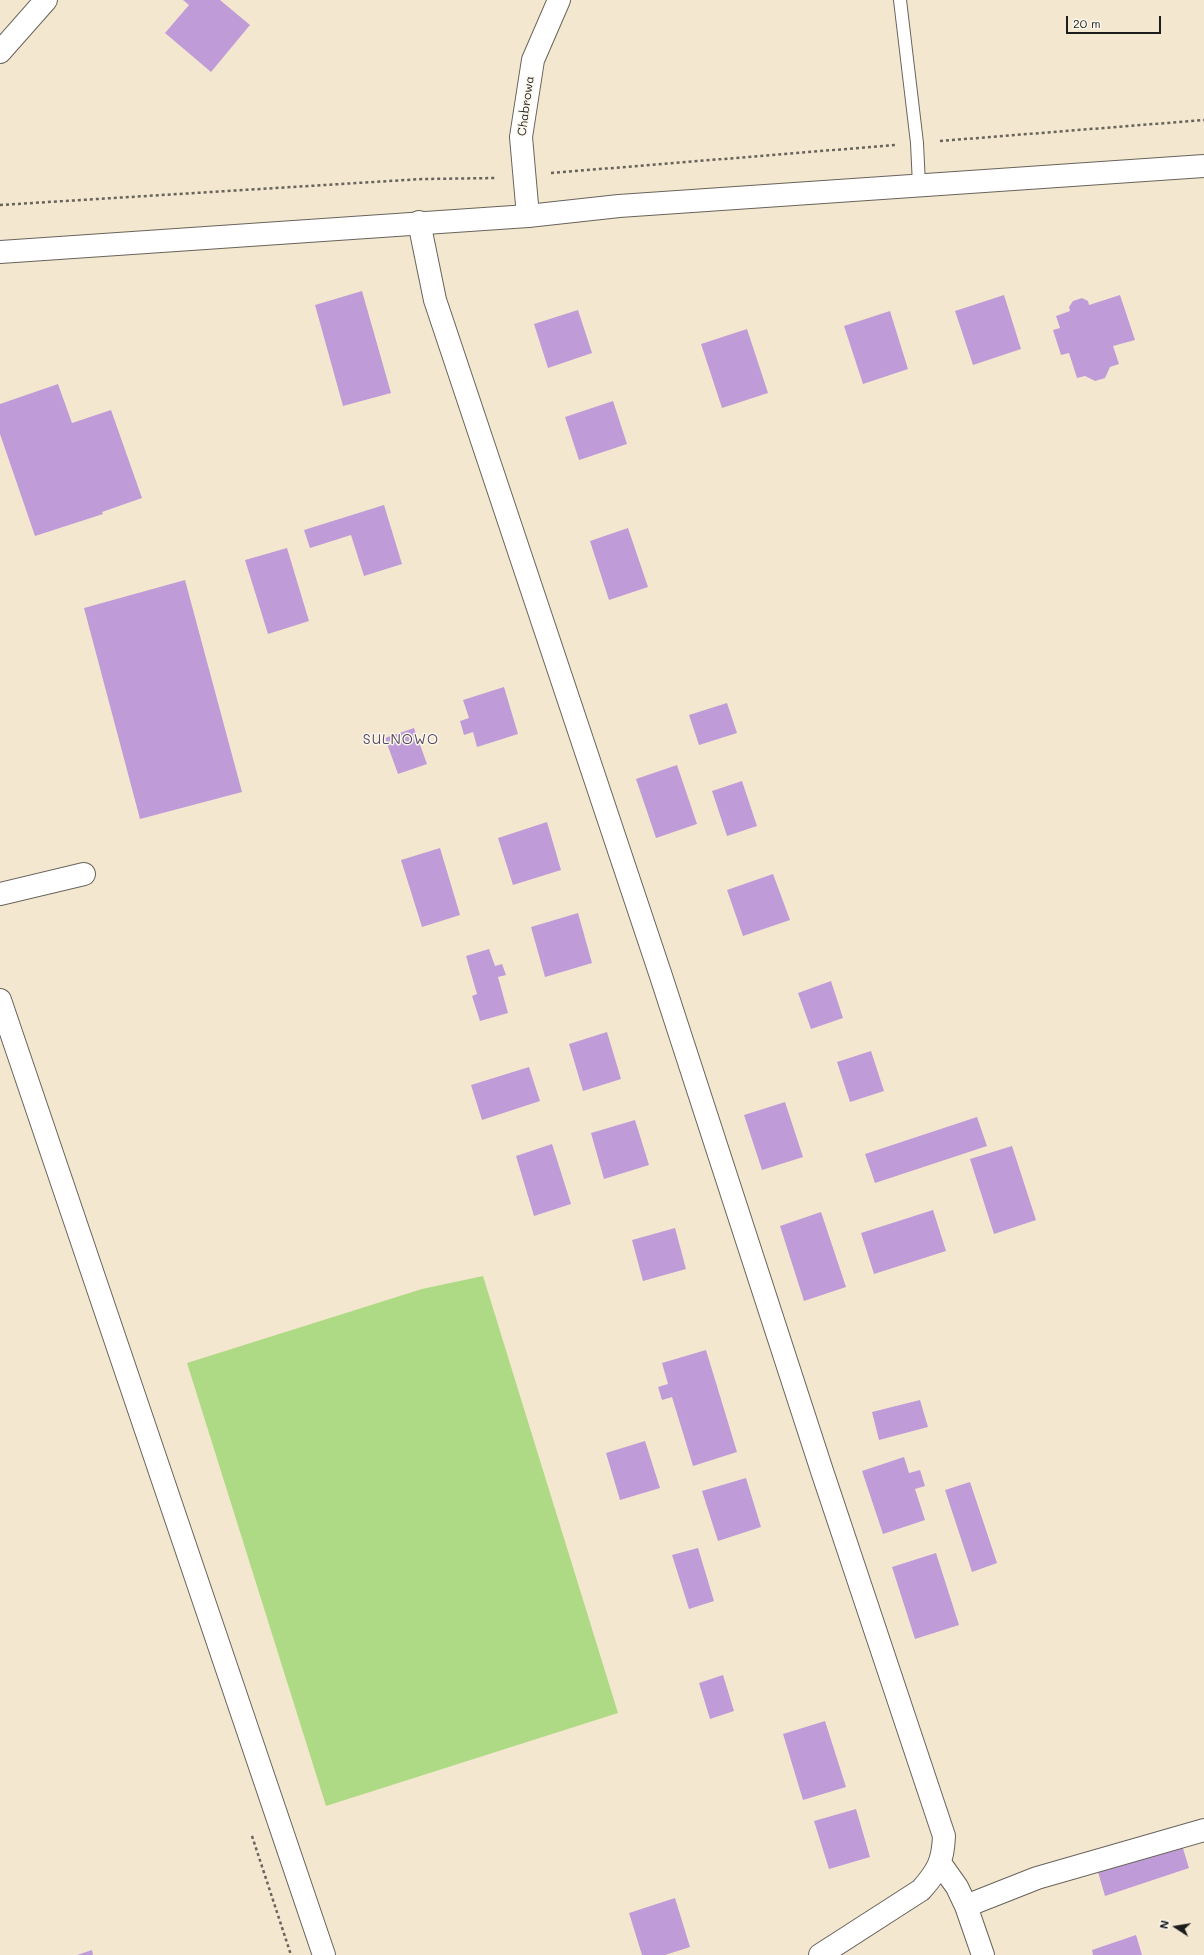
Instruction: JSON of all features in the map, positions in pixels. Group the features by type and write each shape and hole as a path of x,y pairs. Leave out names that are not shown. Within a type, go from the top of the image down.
{"street":[{"path":"0,52 46,0"},
{"name":"Chabrowa","path":"528,216 521,137 533,60 559,0"},
{"path":"0,252 419,222 528,216 619,206 1204,166"},
{"path":"419,222 437,307 656,961 944,1836 944,1852 940,1863 934,1875 921,1890 820,1955"},
{"path":"0,894 84,874"},
{"path":"0,1000 324,1955"},
{"path":"966,1906 1037,1878 1204,1830"},
{"path":"940,1863 957,1887 966,1906 982,1955"}],"lane":[{"path":"900,0 917,143 919,185"}],"path":[{"path":"0,205 414,180 496,178 1204,120"}],"green space":[{"path":"483,1276 618,1713 326,1806 187,1363 422,1289"}],"building":[{"path":"183,0 220,0 250,25 211,72 165,33 189,5"},
{"path":"362,291 391,393 343,406 315,305"},
{"path":"1004,295 1021,349 973,365 955,311"},
{"path":"1120,295 1135,340 1113,346 1119,364 1110,367 1105,378 1095,381 1085,376 1077,378 1069,353 1061,355 1053,330 1060,328 1056,316 1070,311 1069,307 1073,301 1082,298 1088,301 1089,305"},
{"path":"578,310 592,353 548,368 534,324"},
{"path":"890,311 908,369 863,384 844,326"},
{"path":"747,329 768,393 722,408 701,344"},
{"path":"58,384 72,423 111,410 142,498 102,512 103,514 35,536 0,434 0,404"},
{"path":"613,401 627,444 579,460 565,417"},
{"path":"384,505 402,564 364,576 351,535 310,548 304,530"},
{"path":"628,528 648,587 609,600 590,541"},
{"path":"287,548 309,621 268,634 245,560"},
{"path":"185,580 242,792 140,819 84,608"},
{"path":"504,687 518,734 477,747 473,732 464,735 460,721 469,718 463,700"},
{"path":"727,703 737,733 699,745 689,715"},
{"path":"414,728 427,764 398,774 385,738"},
{"path":"677,765 697,824 656,838 636,779"},
{"path":"742,781 757,826 727,836 712,791"},
{"path":"547,822 561,870 513,885 498,838"},
{"path":"440,848 460,915 422,927 401,860"},
{"path":"773,874 790,920 743,936 727,890"},
{"path":"578,913 592,963 545,977 531,927"},
{"path":"489,949 495,966 502,964 506,975 498,977 508,1013 480,1021 472,996 477,994 466,956"},
{"path":"831,981 843,1018 811,1029 798,993"},
{"path":"607,1032 621,1079 583,1091 569,1044"},
{"path":"871,1051 884,1091 850,1102 837,1062"},
{"path":"529,1067 540,1101 482,1120 471,1085"},
{"path":"785,1102 803,1157 762,1170 744,1115"},
{"path":"977,1117 987,1146 875,1183 865,1154"},
{"path":"635,1120 649,1165 604,1179 591,1133"},
{"path":"552,1144 571,1204 534,1216 516,1156"},
{"path":"1012,1146 1036,1220 994,1234 970,1159"},
{"path":"933,1210 946,1251 874,1274 861,1233"},
{"path":"821,1212 846,1287 804,1301 780,1226"},
{"path":"675,1228 686,1269 643,1281 632,1240"},
{"path":"706,1350 737,1452 693,1466 672,1397 662,1400 658,1387 668,1384 662,1363"},
{"path":"920,1400 928,1427 879,1440 872,1412"},
{"path":"645,1441 660,1488 620,1500 606,1453"},
{"path":"904,1457 909,1473 920,1470 925,1486 915,1489 925,1520 883,1534 862,1471"},
{"path":"746,1478 761,1527 718,1541 702,1491"},
{"path":"970,1482 997,1563 972,1572 945,1490"},
{"path":"698,1548 714,1601 689,1609 672,1555"},
{"path":"936,1553 959,1625 915,1639 892,1567"},
{"path":"723,1675 734,1711 710,1719 699,1683"},
{"path":"825,1721 846,1787 803,1800 783,1734"},
{"path":"856,1809 870,1857 829,1869 814,1821"},
{"path":"1182,1845 1189,1868 1105,1896 1098,1872"},
{"path":"675,1898 690,1947 665,1955 642,1955 629,1913"},
{"path":"1136,1935 1142,1955 1093,1955 1092,1950"},
{"path":"92,1950 93,1955 77,1955"}],"district":[{"name":"SULNOWO","path":"401,740"}]}
